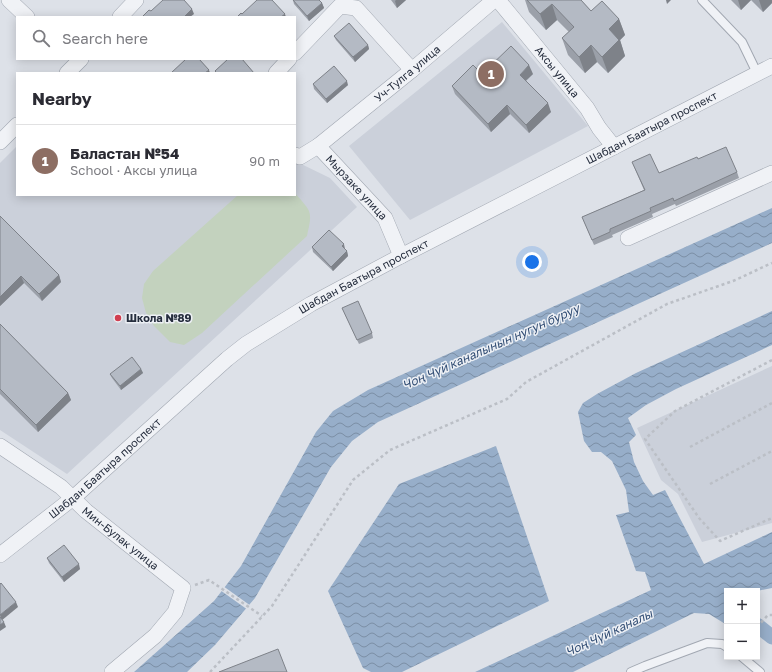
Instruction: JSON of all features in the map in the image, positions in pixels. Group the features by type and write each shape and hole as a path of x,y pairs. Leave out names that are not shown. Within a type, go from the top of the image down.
{"street":[{"path":"9,0 26,16"},
{"path":"121,16 136,0"},
{"name":"Уч-Тулга улица","path":"318,146 412,70 494,0"},
{"name":"Аксы улица","path":"498,0 587,108 614,147"},
{"path":"296,52 340,6 356,8 412,70"},
{"path":"277,72 288,60"},
{"name":"Шабдан Баатыра проспект","path":"0,555 73,498 227,359 246,344 311,304 401,256 772,66"},
{"path":"0,142 16,126"},
{"name":"Мырзаке улица","path":"296,155 300,157 318,146 385,218 401,256"},
{"path":"628,238 772,173"},
{"name":"Мин-Булак улица","path":"0,446 61,487 86,511 183,588 175,612 155,636 112,672"}],"lane":[{"path":"702,0 742,42 757,73"},
{"path":"631,672 648,669 707,644 724,645"},
{"path":"746,660 760,672"}],"path":[{"path":"210,672 272,606 353,480 390,450 507,399 526,382 667,304 733,281 772,263"},
{"path":"772,360 675,411 646,439 699,518 720,540 772,518"},
{"path":"690,447 772,403"},
{"path":"710,484 772,451"},
{"path":"209,580 262,615"},
{"path":"760,624 768,615 772,615"}],"shaded area":[{"path":"502,22 588,126 410,220 349,146"},
{"name":"Школа №89","path":"16,147 16,196 296,196 296,161 330,178 357,207 67,474 0,430 0,163"},
{"path":"772,366 772,523 702,542 678,494 661,480 637,428"}],"green space":[{"path":"296,194 309,211 310,221 307,236 202,333 184,345 170,342 154,326 146,313 142,298 144,284 153,271 237,196 296,196"}],"water":[{"name":"Чоң Чүй каналынын нугун буруу","path":"772,208 772,243 378,422 352,441 331,467 255,598 215,645 187,672 134,672 214,601 241,566 316,432 333,411 368,390"},
{"path":"772,311 772,345 676,389 646,405 628,418 636,435 629,442 634,462 643,481 653,495 665,490 704,564 772,532 772,588 760,590 760,588 724,588 724,623 709,614 694,613 573,672 475,672 651,590 645,572 636,571 616,515 629,512 626,490 612,461 601,452 592,452 584,441 578,412 583,403 636,373"},
{"path":"496,446 549,601 402,672 371,672 363,668 328,591 399,484"}],"pier":[{"path":"223,586 251,606 248,610 220,590"}],"building":[{"path":"163,0 184,0 192,9 185,16 143,16 149,10 151,11"},
{"path":"257,0 272,0 285,14 282,16 238,16 241,13 242,14"},
{"path":"293,0 319,0 322,3 307,16"},
{"path":"527,0 581,0 591,11 602,1 619,19 609,29 619,40 602,57 591,45 579,57 562,38 574,27 552,4 540,14"},
{"path":"349,23 368,45 353,57 334,36"},
{"path":"511,46 529,65 520,75 548,103 526,125 507,105 488,124 452,86 473,65 482,74"},
{"path":"185,60 200,60 209,70 206,72 172,72"},
{"path":"227,60 243,60 253,72 216,72 215,71"},
{"path":"334,66 347,81 326,99 313,84"},
{"path":"726,147 737,172 674,201 673,198 650,208 651,211 610,229 610,232 592,240 582,217 645,190 632,162 650,154 659,173"},
{"path":"0,216 59,275 39,294 21,276 0,297"},
{"path":"329,230 344,244 342,246 347,251 331,267 312,247"},
{"path":"358,301 372,333 357,340 342,308"},
{"path":"0,324 68,393 36,425 0,389"},
{"path":"132,357 141,369 120,386 110,374"},
{"path":"64,545 79,564 62,577 47,558"},
{"path":"1,583 16,602 0,615 0,584"},
{"path":"0,617 4,622 0,625"},
{"path":"278,649 287,672 219,672"}],"waterway":[{"name":"Чоң Чүй каналы","path":"760,627 772,637"}],"place":[{"name":"Баластан №54","path":"491,74"},
{"name":"Школа №89","path":"118,318"}]}
